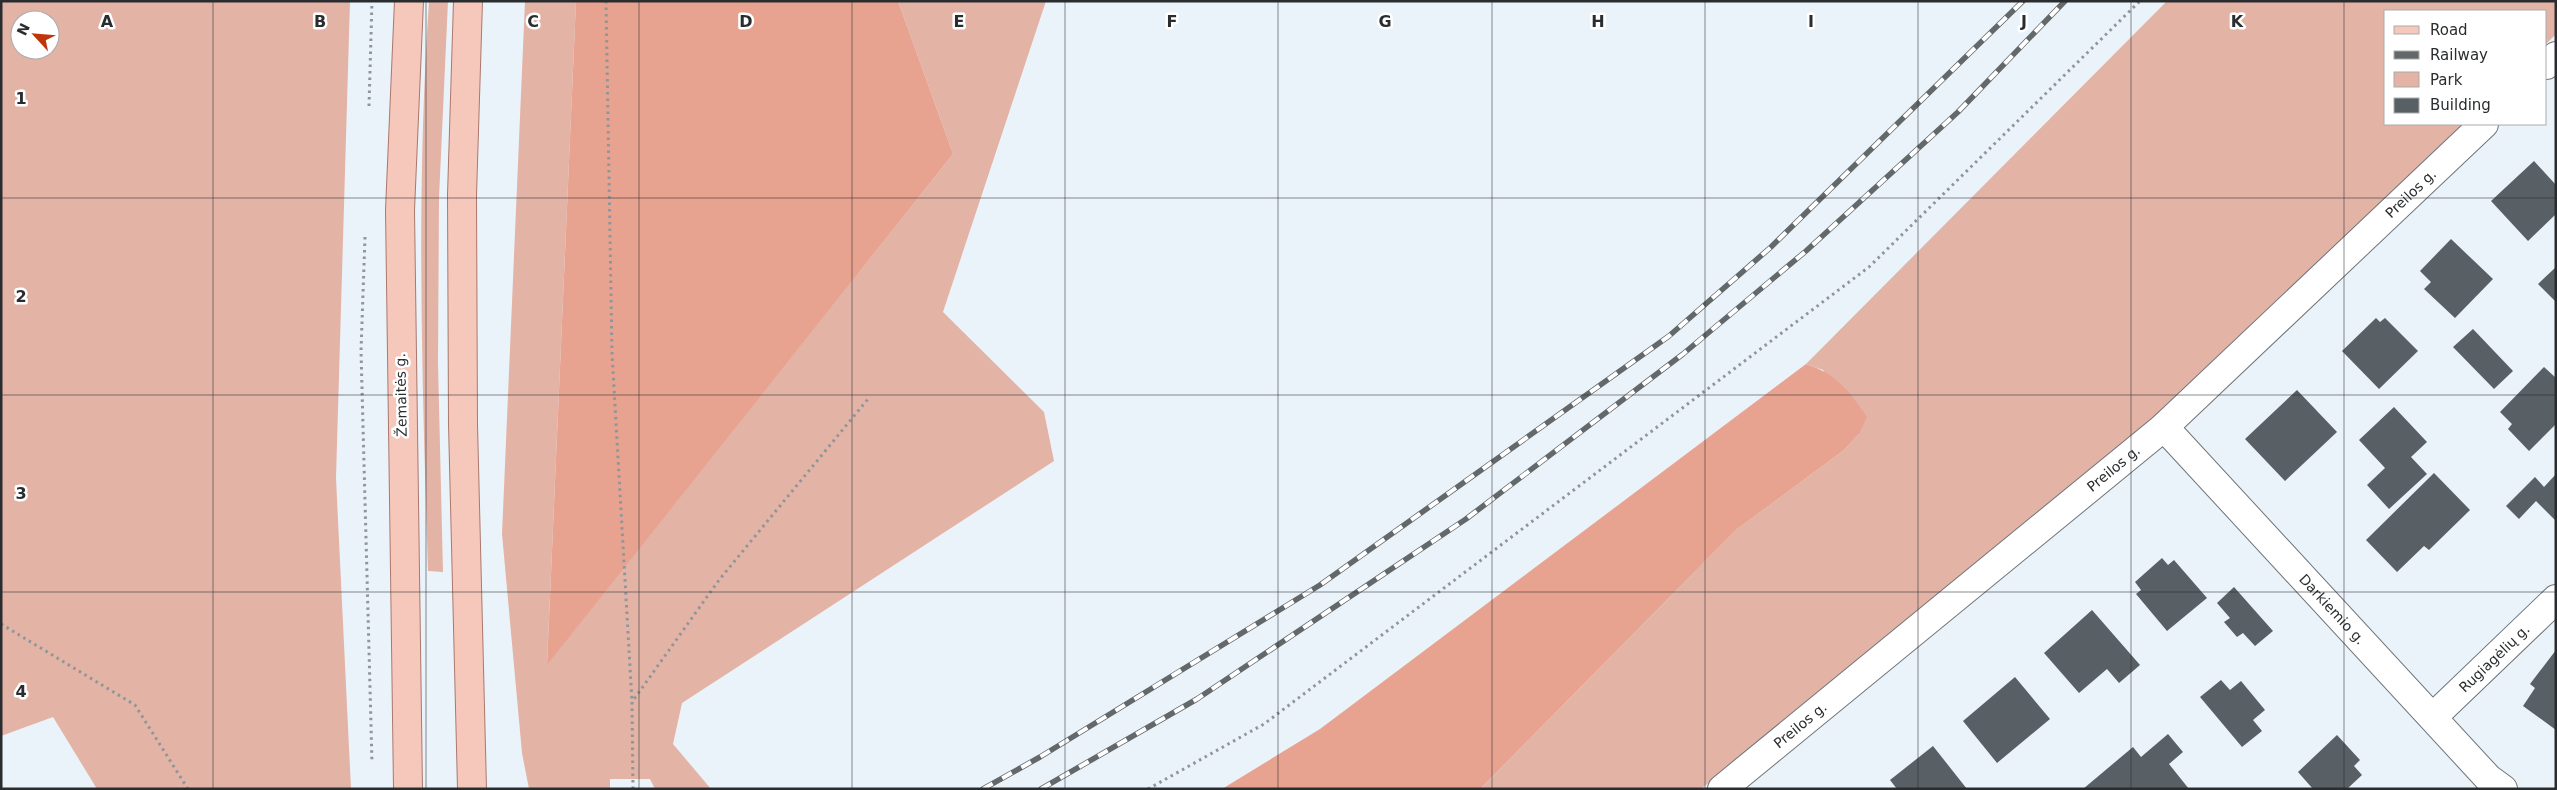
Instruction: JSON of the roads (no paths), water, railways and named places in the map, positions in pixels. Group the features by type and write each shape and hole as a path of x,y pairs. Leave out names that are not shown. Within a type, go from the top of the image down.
{"main road":[{"name":"Žemaitės g.","path":"408,789 400,210 409,1"},
{"path":"468,1 462,195 463,424 472,789"}],"street":[{"name":"Preilos g.","path":"1722,789 2164,427 2483,125"},
{"name":"Darkiemio g.","path":"2164,427 2433,717 2489,785"},
{"name":"Rugiagėlių g.","path":"2433,717 2556,599"}],"railway":[{"path":"983,789 1040,757 1320,585 1669,336 1771,247 2023,1"},
{"path":"1041,789 1197,699 1466,519 1683,354 1806,251 1958,112 2065,1"}]}
